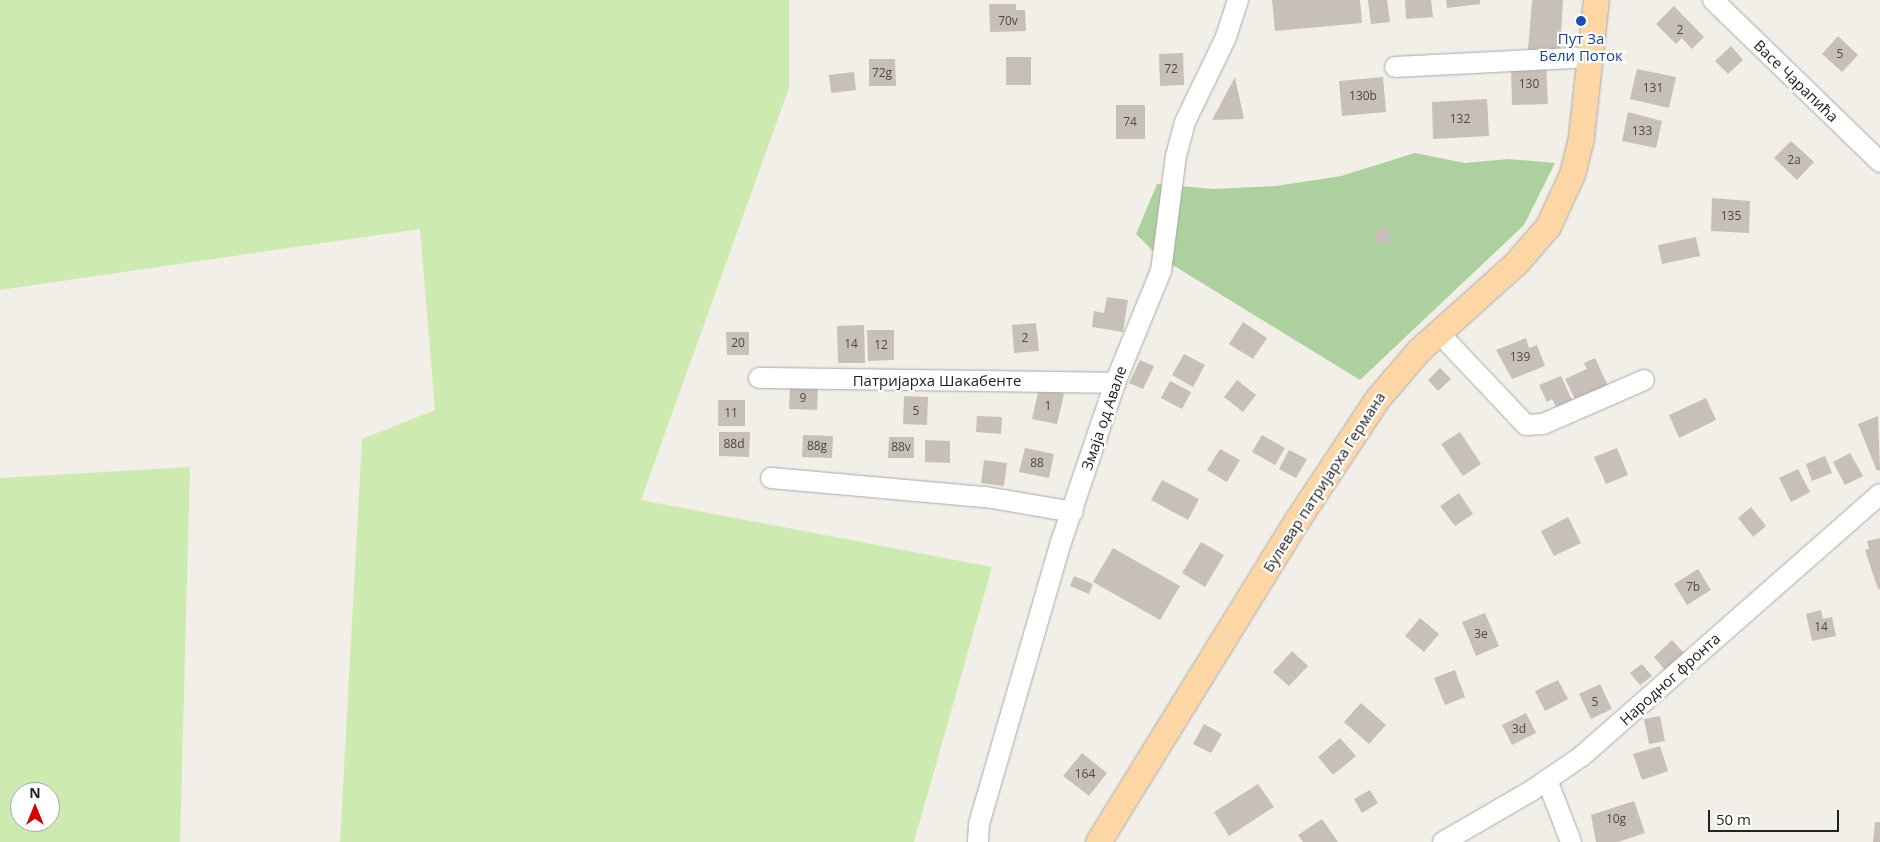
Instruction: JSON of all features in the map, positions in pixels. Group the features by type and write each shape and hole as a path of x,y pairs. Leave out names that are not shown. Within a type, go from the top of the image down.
{"main road":[{"name":"Булевар патријарха Германа","path":"1098,842 1349,439 1402,367 1438,332 1516,263 1548,226 1576,160 1592,57 1596,0"}],"street":[{"name":"Змаја од Авале","path":"978,842 979,824 1073,512 1115,383 1161,271 1176,156 1185,122 1226,37 1238,0"},
{"name":"Васе Чарапића","path":"1713,0 1880,162"},
{"path":"1395,67 1592,57"},
{"path":"1438,332 1526,425 1543,424 1644,380"},
{"name":"Патријарха Шакабенте","path":"759,378 1115,383"},
{"path":"771,478 986,496 1073,512"},
{"name":"Народног фронта","path":"1443,842 1547,780 1632,714 1880,494"},
{"path":"1547,780 1571,842"}],"green space":[{"path":"0,0 789,0 789,88 641,500 992,567 914,842 340,842 362,439 435,410 420,229 0,290"},
{"path":"1415,153 1465,163 1508,159 1555,163 1524,225 1360,380 1158,256 1136,234 1157,184 1213,189 1276,186 1341,176"},
{"path":"190,467 180,842 0,842 0,478"}],"building":[{"path":"1272,0 1360,0 1362,23 1275,31"},
{"path":"1368,0 1387,0 1390,22 1371,24"},
{"path":"1405,0 1431,0 1433,17 1406,19"},
{"path":"1446,0 1480,0 1480,4 1447,8"},
{"path":"1532,0 1563,0 1560,52 1528,50"},
{"path":"989,4 1016,4 1016,10 1025,10 1026,31 990,32"},
{"path":"1674,6 1704,37 1692,49 1682,38 1676,44 1656,24"},
{"path":"1838,36 1858,55 1842,72 1822,54"},
{"path":"1731,46 1743,60 1728,74 1715,61"},
{"path":"1183,53 1184,85 1160,86 1159,54"},
{"path":"1006,57 1031,57 1031,85 1006,85"},
{"path":"869,59 895,59 896,86 869,86"},
{"path":"1546,64 1548,104 1512,105 1511,65"},
{"path":"1637,69 1676,77 1669,108 1630,99"},
{"path":"854,72 856,90 831,93 829,75"},
{"path":"1235,77 1244,119 1212,120"},
{"path":"1383,77 1386,112 1342,116 1339,81"},
{"path":"1487,99 1489,136 1433,139 1432,102"},
{"path":"1116,105 1145,105 1145,139 1116,139"},
{"path":"1628,112 1662,121 1656,148 1622,141"},
{"path":"1791,141 1814,162 1797,180 1774,158"},
{"path":"1712,198 1750,201 1749,233 1711,231"},
{"path":"1388,228 1390,242 1377,245 1374,231"},
{"path":"1696,237 1700,256 1662,264 1658,245"},
{"path":"1107,297 1128,300 1123,332 1092,327 1094,311 1104,313"},
{"path":"1243,322 1267,338 1253,359 1229,344"},
{"path":"1036,323 1039,351 1014,353 1012,325"},
{"path":"864,325 865,363 838,363 837,326"},
{"path":"867,330 894,330 894,360 868,361"},
{"path":"726,332 749,332 749,355 727,355"},
{"path":"1526,338 1529,348 1537,345 1545,366 1512,379 1496,350"},
{"path":"1184,354 1205,365 1193,387 1172,375"},
{"path":"1595,358 1608,386 1576,401 1565,379 1587,369 1584,363"},
{"path":"1140,360 1154,366 1143,389 1129,383"},
{"path":"1440,368 1451,379 1438,391 1428,380"},
{"path":"1561,376 1572,400 1556,407 1552,399 1547,402 1539,385"},
{"path":"1237,380 1256,395 1243,412 1224,397"},
{"path":"1170,381 1191,392 1182,409 1161,398"},
{"path":"790,385 818,386 817,410 789,409"},
{"path":"1039,388 1064,394 1057,424 1032,419"},
{"path":"904,396 928,397 927,425 903,424"},
{"path":"1706,398 1716,420 1679,438 1669,415"},
{"path":"718,400 745,400 745,426 718,426"},
{"path":"977,416 1002,417 1001,434 976,432"},
{"path":"1878,416 1880,470 1877,471 1858,424"},
{"path":"719,432 750,432 749,457 719,456"},
{"path":"1460,432 1481,464 1463,476 1441,444"},
{"path":"803,435 833,436 832,458 802,457"},
{"path":"1262,435 1285,448 1275,465 1252,452"},
{"path":"889,437 914,437 914,458 888,458"},
{"path":"925,440 950,441 950,463 925,462"},
{"path":"1025,448 1054,454 1049,478 1019,472"},
{"path":"1617,448 1628,475 1606,484 1594,457"},
{"path":"1220,449 1240,460 1227,482 1207,470"},
{"path":"1289,450 1307,459 1296,478 1279,469"},
{"path":"1850,453 1863,476 1845,485 1833,462"},
{"path":"1825,456 1832,473 1812,481 1806,464"},
{"path":"984,460 1007,463 1004,486 981,483"},
{"path":"1798,469 1810,492 1791,502 1779,478"},
{"path":"1162,480 1199,499 1188,520 1151,500"},
{"path":"1459,493 1473,514 1455,526 1440,506"},
{"path":"1751,507 1766,526 1753,537 1738,518"},
{"path":"1568,517 1581,543 1554,556 1541,531"},
{"path":"1880,538 1880,589 1878,589 1865,550 1869,549 1867,541"},
{"path":"1201,542 1224,555 1205,587 1182,573"},
{"path":"1113,548 1180,586 1160,620 1093,582"},
{"path":"1698,569 1711,590 1687,605 1674,584"},
{"path":"1074,576 1093,584 1089,594 1070,586"},
{"path":"1821,610 1823,619 1832,617 1836,636 1812,641 1806,614"},
{"path":"1485,613 1499,646 1476,656 1462,622"},
{"path":"1420,618 1439,634 1424,652 1405,636"},
{"path":"1672,640 1684,653 1665,670 1654,657"},
{"path":"1292,651 1308,666 1289,686 1273,672"},
{"path":"1642,664 1652,676 1640,685 1630,673"},
{"path":"1455,670 1465,697 1445,705 1434,678"},
{"path":"1558,680 1568,699 1545,711 1535,691"},
{"path":"1600,684 1612,709 1591,719 1579,694"},
{"path":"1361,703 1386,725 1369,744 1344,722"},
{"path":"1526,713 1536,733 1512,745 1502,725"},
{"path":"1660,716 1665,741 1649,744 1644,719"},
{"path":"1204,724 1222,734 1211,753 1193,744"},
{"path":"1340,738 1356,756 1333,775 1318,757"},
{"path":"1660,746 1668,771 1642,780 1633,754"},
{"path":"1082,753 1107,773 1089,796 1063,776"},
{"path":"1258,784 1274,807 1229,836 1214,812"},
{"path":"1370,790 1378,803 1362,813 1354,799"},
{"path":"1634,801 1645,833 1618,842 1596,842 1591,815"},
{"path":"1322,819 1338,842 1303,842 1298,835"},
{"path":"1875,822 1880,822 1880,842 1873,842"}],"place":[{"name":"Пут За Бели Поток","path":"1581,21"}]}
